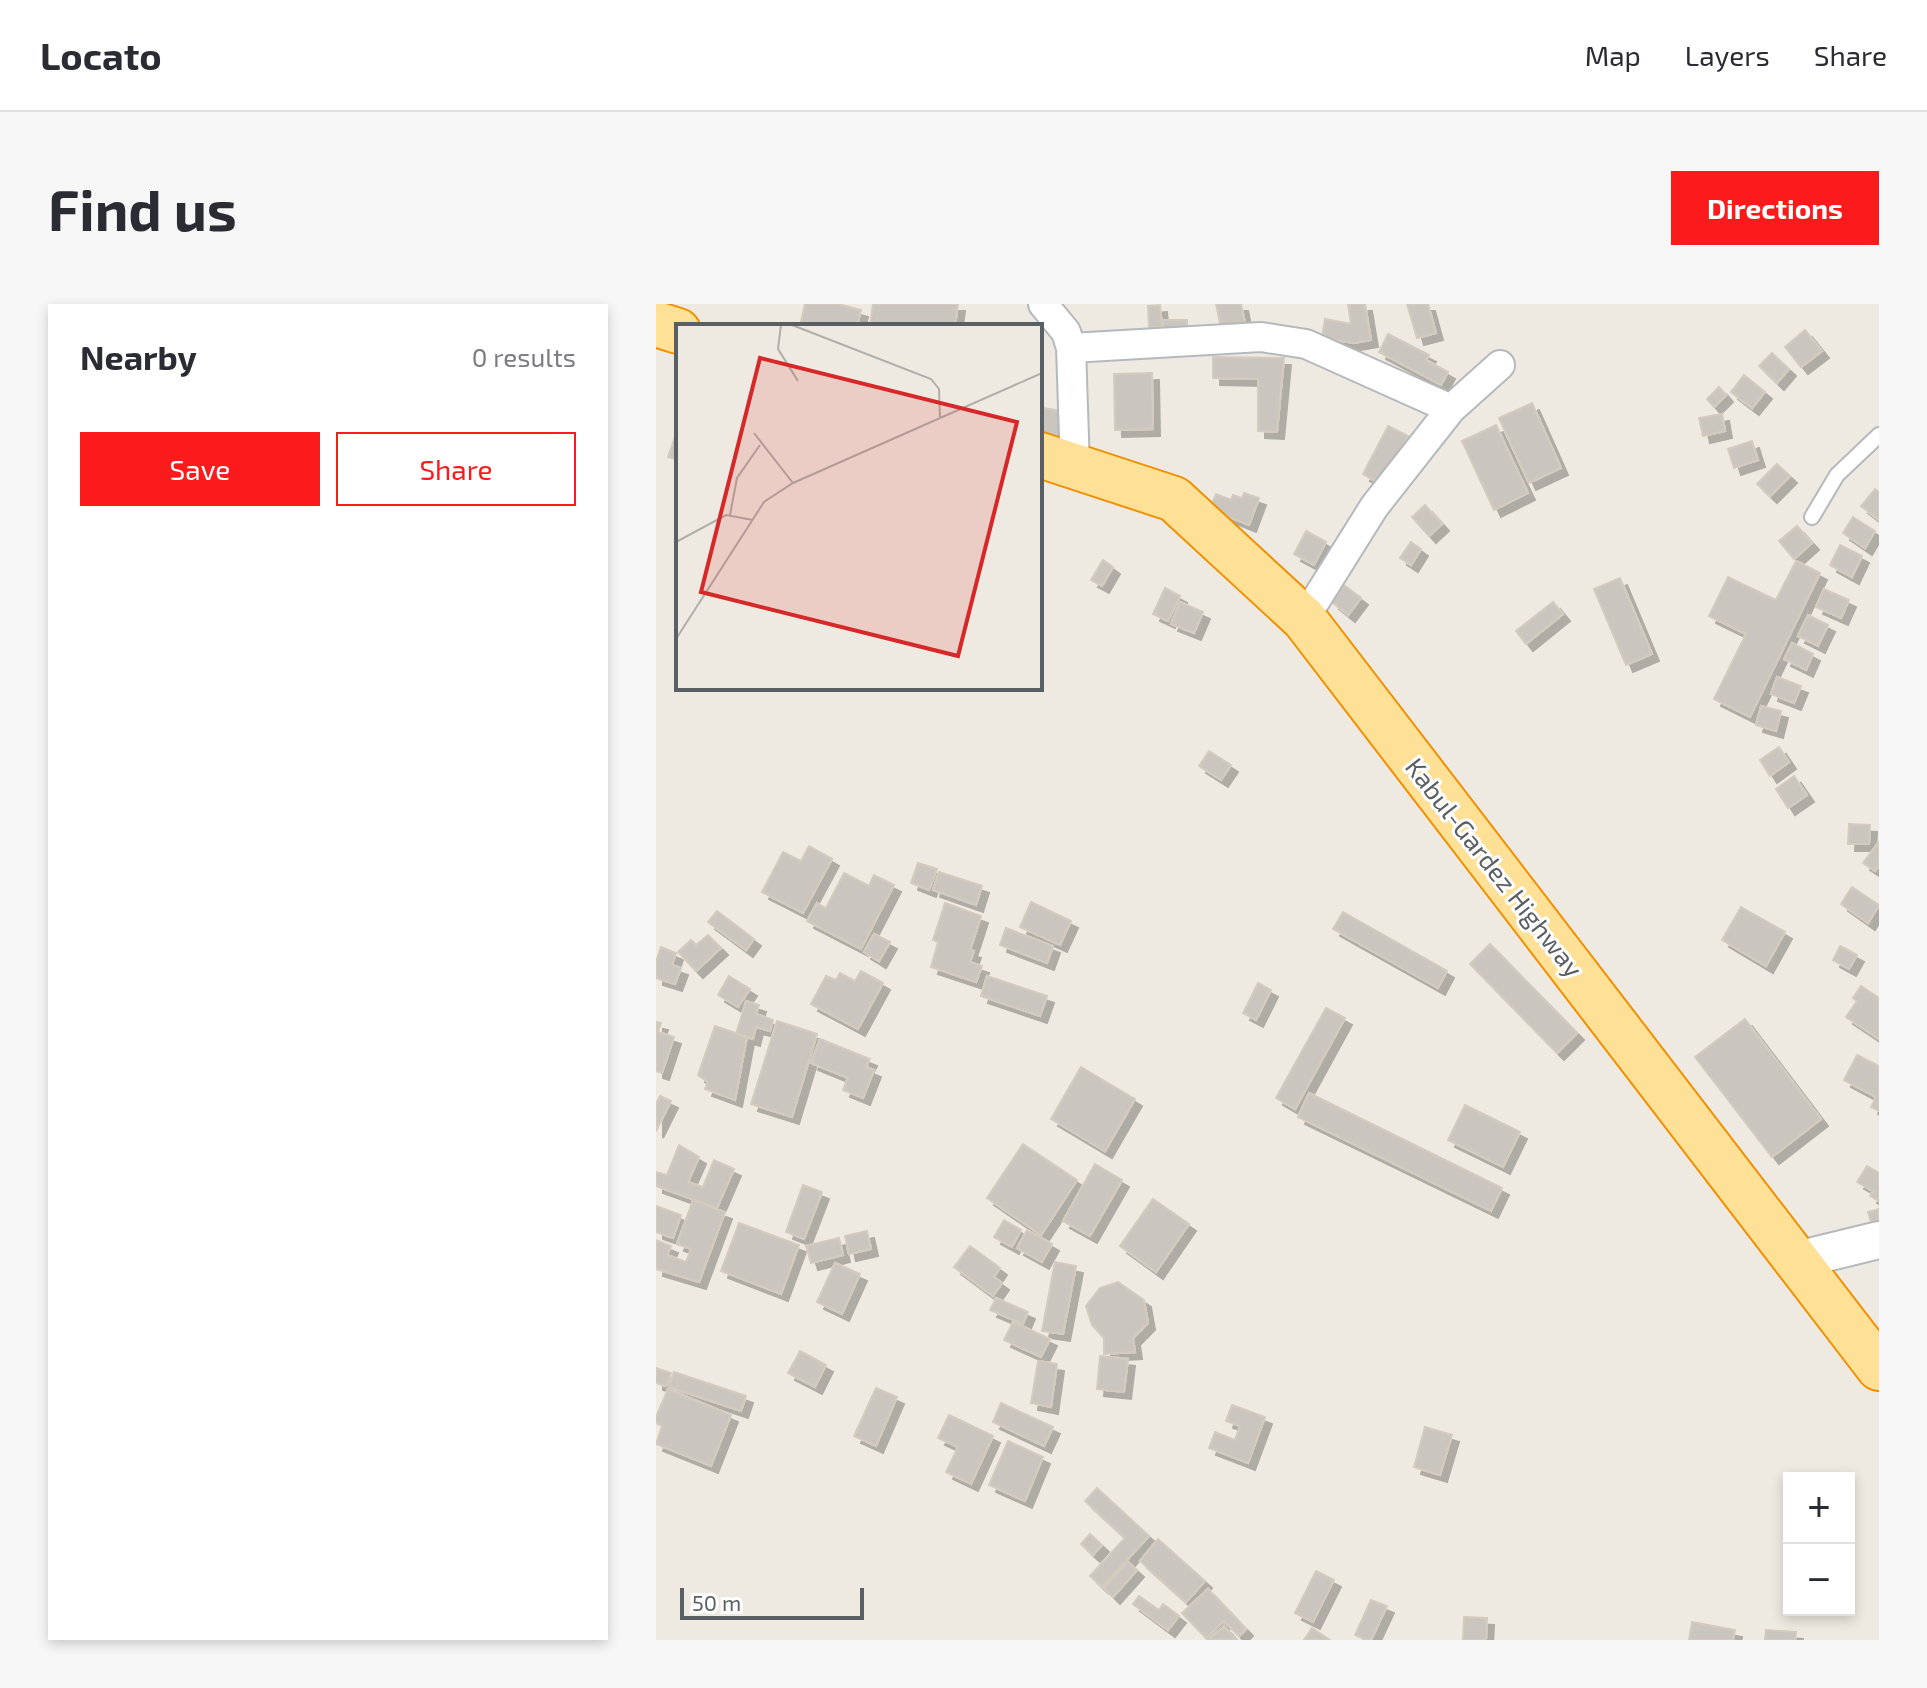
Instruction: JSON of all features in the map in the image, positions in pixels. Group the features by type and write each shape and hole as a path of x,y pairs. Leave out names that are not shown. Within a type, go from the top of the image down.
{"highway":[{"path":"656,324 676,330"},
{"name":"Kabul-Gardez Highway","path":"1058,461 1174,499 1304,619 1879,1368"}],"street":[{"path":"1043,304 1066,332 1071,348 1058,461"},
{"path":"1071,348 1261,337 1306,344 1451,409"},
{"path":"1304,619 1374,507 1451,409 1500,365"},
{"path":"1797,1260 1879,1240"}],"lane":[{"path":"1812,517 1837,475 1879,435"}],"building":[{"path":"805,304 838,304 861,310 858,324 800,324"},
{"path":"873,304 958,304 955,324 870,324"},
{"path":"1216,304 1241,304 1246,328 1222,333"},
{"path":"1348,304 1365,304 1371,340 1354,343 1322,338 1325,319 1351,324"},
{"path":"1407,304 1428,304 1436,333 1417,338"},
{"path":"1160,305 1162,327 1149,327 1148,306"},
{"path":"1163,320 1187,320 1187,336 1163,336"},
{"path":"1805,330 1822,351 1801,367 1785,347"},
{"path":"1388,334 1429,355 1426,360 1448,372 1441,385 1379,352"},
{"path":"1772,353 1789,369 1777,383 1759,366"},
{"path":"1213,357 1284,358 1277,432 1258,431 1258,379 1213,378"},
{"path":"1152,373 1153,429 1115,430 1114,374"},
{"path":"1744,375 1765,392 1752,408 1731,392"},
{"path":"1719,387 1726,395 1714,407 1707,399"},
{"path":"1532,403 1561,468 1529,483 1499,418"},
{"path":"1043,408 1071,412 1065,452 1042,448"},
{"path":"1722,414 1725,431 1703,436 1699,418"},
{"path":"1496,425 1528,493 1494,510 1462,441"},
{"path":"1388,426 1408,436 1382,485 1363,474"},
{"path":"676,434 676,459 668,457"},
{"path":"1752,441 1758,460 1734,468 1728,449"},
{"path":"1777,464 1790,476 1770,496 1757,484"},
{"path":"1875,489 1879,492 1879,520 1861,506"},
{"path":"1244,493 1259,498 1249,525 1210,509 1216,494 1231,500 1233,495 1242,498"},
{"path":"1425,505 1442,524 1429,536 1412,517"},
{"path":"1853,517 1875,531 1865,548 1843,533"},
{"path":"1797,526 1812,543 1794,559 1779,541"},
{"path":"1306,531 1326,542 1314,565 1294,554"},
{"path":"1411,542 1421,549 1411,565 1400,558"},
{"path":"1840,545 1862,556 1852,577 1830,565"},
{"path":"1103,560 1113,567 1102,586 1091,580"},
{"path":"1796,561 1820,573 1750,717 1714,699 1746,634 1709,616 1728,577 1776,600"},
{"path":"1620,578 1652,654 1626,665 1594,589"},
{"path":"1344,585 1361,598 1348,615 1332,602"},
{"path":"1165,588 1180,596 1168,621 1153,614"},
{"path":"1824,589 1849,600 1841,618 1816,607"},
{"path":"1180,602 1203,612 1194,633 1171,624"},
{"path":"1553,602 1563,614 1526,644 1516,631"},
{"path":"1808,615 1828,625 1818,646 1798,636"},
{"path":"1792,643 1813,654 1806,670 1784,659"},
{"path":"1777,677 1801,686 1794,703 1771,694"},
{"path":"1761,706 1781,711 1776,731 1756,725"},
{"path":"1779,747 1789,762 1770,776 1760,760"},
{"path":"1209,751 1231,765 1221,780 1199,766"},
{"path":"1794,776 1807,795 1788,808 1776,789"},
{"path":"1849,824 1870,825 1869,844 1848,844"},
{"path":"1879,842 1879,866 1875,871 1863,863"},
{"path":"809,846 832,859 803,913 762,892 783,852 801,861"},
{"path":"918,863 937,869 929,890 911,883"},
{"path":"939,872 982,886 976,905 933,890"},
{"path":"844,873 869,886 874,875 894,885 861,949 807,921 817,903 826,908"},
{"path":"1852,887 1879,905 1868,923 1841,904"},
{"path":"1031,902 1071,921 1060,945 1020,927"},
{"path":"945,903 981,916 970,950 974,951 970,962 982,966 976,982 931,967 938,942 933,940"},
{"path":"1741,907 1785,932 1766,966 1722,940"},
{"path":"717,911 754,939 746,950 708,922"},
{"path":"1343,912 1447,971 1438,988 1333,929"},
{"path":"1006,928 1053,946 1047,963 1000,945"},
{"path":"874,934 890,942 879,961 864,952"},
{"path":"708,935 721,948 696,971 678,952 691,940 696,945"},
{"path":"1490,944 1577,1033 1557,1053 1470,964"},
{"path":"1840,946 1857,955 1849,969 1833,960"},
{"path":"661,947 676,953 672,965 681,968 675,984 656,978 656,962"},
{"path":"861,971 883,983 858,1029 811,1004 826,976 836,980 840,973 855,981"},
{"path":"729,976 750,989 738,1007 718,995"},
{"path":"987,976 1047,996 1040,1016 981,996"},
{"path":"1258,983 1271,990 1256,1020 1243,1013"},
{"path":"1861,986 1879,998 1879,1039 1846,1017 1857,1001 1853,998"},
{"path":"746,1001 759,1005 756,1014 773,1020 770,1031 756,1027 753,1039 736,1034"},
{"path":"1326,1008 1345,1018 1295,1109 1276,1098"},
{"path":"1745,1019 1821,1119 1772,1157 1695,1057"},
{"path":"777,1021 817,1034 792,1117 751,1104"},
{"path":"656,1022 661,1023 658,1032 674,1037 662,1073 656,1071"},
{"path":"715,1026 747,1037 735,1100 705,1089 708,1082 698,1075"},
{"path":"820,1039 870,1059 866,1067 874,1070 863,1098 843,1090 848,1078 811,1063"},
{"path":"1857,1055 1879,1066 1879,1111 1871,1107 1876,1097 1844,1080"},
{"path":"1081,1067 1135,1099 1105,1151 1051,1119"},
{"path":"1309,1093 1502,1188 1491,1211 1298,1117"},
{"path":"660,1096 671,1101 656,1131 656,1104"},
{"path":"1465,1105 1520,1132 1503,1167 1448,1140"},
{"path":"1023,1144 1077,1180 1041,1235 987,1198"},
{"path":"679,1145 699,1157 688,1182 703,1187 714,1160 734,1169 717,1208 656,1186 656,1172 667,1175"},
{"path":"1095,1164 1122,1180 1090,1236 1063,1221"},
{"path":"1867,1166 1879,1173 1879,1201 1870,1196 1873,1191 1857,1182"},
{"path":"803,1185 822,1192 804,1239 786,1232"},
{"path":"1153,1199 1189,1224 1156,1272 1120,1246"},
{"path":"693,1200 725,1212 699,1282 656,1269 656,1240 671,1246 667,1255 686,1262 691,1249 677,1244"},
{"path":"656,1206 681,1215 673,1238 656,1232"},
{"path":"1879,1209 1879,1230 1874,1231 1868,1212"},
{"path":"1004,1220 1021,1230 1012,1247 994,1237"},
{"path":"739,1223 799,1245 781,1294 721,1271"},
{"path":"1027,1230 1052,1244 1042,1262 1017,1248"},
{"path":"867,1231 871,1249 849,1254 845,1236"},
{"path":"839,1238 843,1255 811,1263 806,1246"},
{"path":"970,1246 1000,1268 994,1277 1002,1283 993,1296 954,1267"},
{"path":"1055,1262 1076,1266 1063,1334 1042,1331"},
{"path":"835,1263 860,1274 842,1314 817,1302"},
{"path":"1118,1282 1144,1300 1148,1323 1133,1338 1135,1352 1104,1354 1104,1338 1092,1325 1086,1306 1100,1288"},
{"path":"996,1298 1028,1312 1023,1324 990,1310"},
{"path":"1013,1322 1050,1339 1041,1357 1004,1340"},
{"path":"800,1351 826,1365 815,1387 788,1373"},
{"path":"1100,1356 1128,1359 1124,1392 1097,1389"},
{"path":"1038,1361 1057,1364 1051,1407 1031,1403"},
{"path":"656,1368 671,1373 666,1386 656,1383"},
{"path":"674,1372 746,1396 741,1411 669,1387"},
{"path":"876,1388 897,1397 876,1446 854,1436"},
{"path":"668,1389 731,1415 711,1466 656,1444 662,1426 656,1423 656,1417"},
{"path":"1001,1403 1053,1427 1044,1446 993,1422"},
{"path":"1232,1405 1265,1417 1248,1463 1209,1448 1215,1432 1235,1440 1240,1426 1226,1421"},
{"path":"949,1415 993,1436 971,1484 946,1472 958,1447 938,1438"},
{"path":"1425,1427 1452,1435 1440,1475 1414,1467"},
{"path":"1008,1441 1043,1457 1025,1501 989,1485"},
{"path":"1097,1488 1149,1536 1102,1587 1090,1576 1125,1538 1085,1501"},
{"path":"1090,1534 1102,1545 1093,1555 1081,1544"},
{"path":"1158,1539 1205,1581 1186,1602 1140,1561"},
{"path":"1128,1562 1137,1570 1113,1597 1104,1588"},
{"path":"1316,1571 1334,1580 1313,1622 1295,1613"},
{"path":"1208,1589 1246,1629 1239,1636 1224,1621 1206,1638 1182,1613"},
{"path":"1139,1596 1159,1610 1163,1604 1179,1616 1168,1630 1133,1604"},
{"path":"1371,1600 1387,1606 1371,1640 1366,1640 1355,1635"},
{"path":"1464,1617 1487,1618 1486,1640 1463,1640"},
{"path":"1692,1622 1735,1630 1733,1640 1689,1640"},
{"path":"1224,1626 1236,1640 1208,1640"},
{"path":"1312,1628 1330,1640 1304,1640"},
{"path":"1766,1630 1796,1632 1795,1640 1765,1640"}]}
